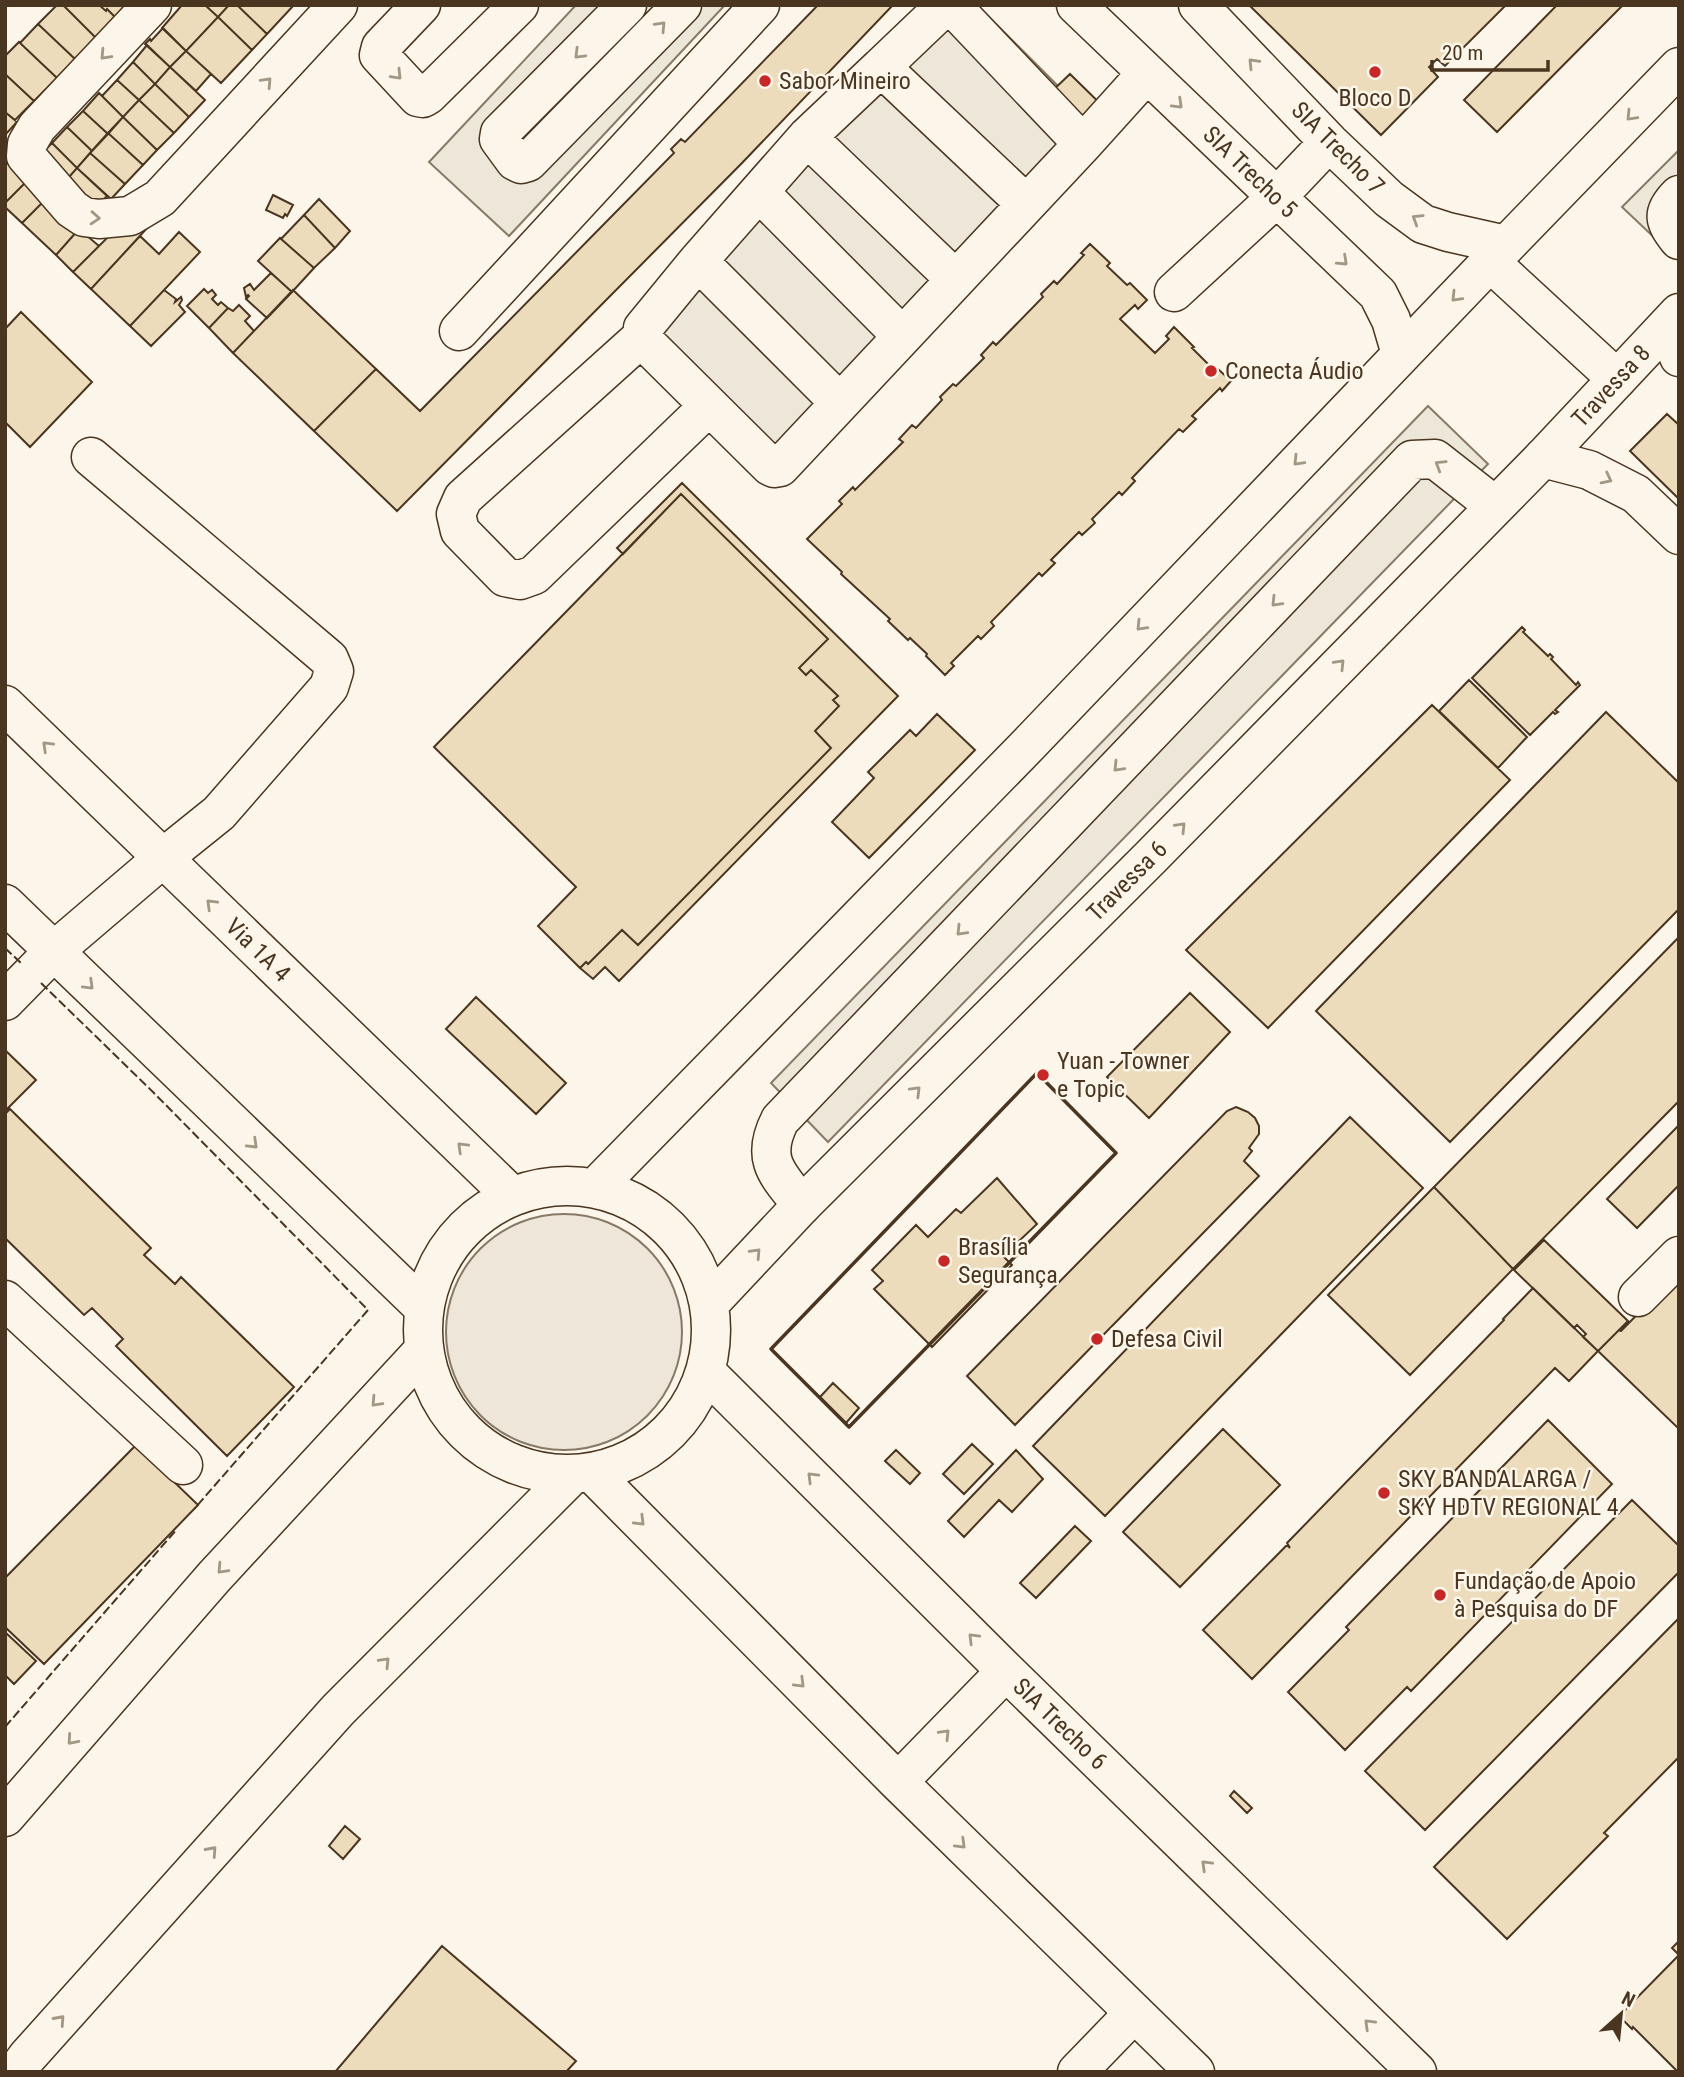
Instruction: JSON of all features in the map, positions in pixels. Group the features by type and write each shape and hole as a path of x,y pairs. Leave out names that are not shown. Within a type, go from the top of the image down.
{"main road":[{"path":"152,5 37,127 27,144 26,156 72,209 84,217 99,219 130,216 160,198 338,5"},
{"path":"421,5 381,47 379,55 421,98 428,95 519,5"},
{"path":"627,5 500,133 499,139 516,161 521,164 528,162 682,5"},
{"path":"459,331 760,5"},
{"path":"1083,144 949,5 807,137 643,328 645,342 774,468 780,467 1083,144 1147,73"},
{"name":"SIA Trecho 5","path":"1076,5 1378,294 1391,320 1401,354"},
{"name":"SIA Trecho 7","path":"1198,5 1329,142 1389,199 1423,224 1498,253"},
{"path":"881,67 1026,205"},
{"path":"595,1188 1019,754 1679,67"},
{"path":"807,137 955,279"},
{"path":"1174,292 1276,198 1329,142"},
{"path":"758,192 902,336"},
{"path":"1679,195 1666,212 1669,227 1679,240"},
{"path":"1498,253 1617,379"},
{"path":"698,261 840,402"},
{"name":"Travessa 8","path":"1543,458 1617,379 1675,332"},
{"path":"643,336 463,498 456,514 460,531 505,577 520,580 534,575 709,405"},
{"path":"5,1001 54,951 219,813 329,687 334,671 329,659 91,457"},
{"path":"1543,458 1589,470 1636,494 1679,535"},
{"name":"Travessa 6","path":"710,1303 802,1205 1151,857 1543,458"},
{"path":"802,1205 778,1176 770,1154 772,1136 780,1120 1412,460 1435,459 1495,506"},
{"name":"Via 1A 4","path":"5,705 511,1195"},
{"path":"5,904 423,1307"},
{"path":"553,1185 595,1188 636,1202 670,1228 695,1263 710,1303 712,1338 706,1372 689,1408 664,1438 630,1461 582,1474 520,1467 474,1442 440,1401 422,1352 423,1307 438,1260 469,1222 511,1195 553,1185"},
{"path":"1638,1297 1679,1256"},
{"path":"5,1300 183,1465"},
{"path":"5,1817 214,1577 422,1352"},
{"name":"SIA Trecho 6","path":"706,1372 1006,1671 1418,2072"},
{"path":"582,1474 1195,2072"},
{"path":"16,2072 338,1710 582,1474"},
{"path":"898,1782 1006,1671"},
{"path":"1077,2072 1135,2013"}],"shaded area":[{"path":"576,5 725,5 509,236 429,162"},
{"path":"937,5 977,5 1109,137 790,468 642,324"},
{"path":"1679,150 1679,261 1622,207"},
{"path":"1428,406 1488,464 828,1142 771,1083"},
{"path":"564,1214 587,1216 620,1228 639,1241 655,1257 668,1276 677,1298 682,1332 680,1355 668,1388 655,1407 639,1423 620,1436 598,1445 564,1450 541,1448 508,1436 489,1423 473,1407 460,1388 451,1366 446,1332 448,1309 460,1276 473,1257 489,1241 508,1228 530,1219"}],"building":[{"path":"57,5 63,5 96,38 75,59 38,24"},
{"path":"63,5 99,5 115,17 96,38"},
{"path":"99,5 127,5 115,17"},
{"path":"182,5 205,5 218,17 186,51 162,28"},
{"path":"205,5 229,5 218,17"},
{"path":"229,5 237,5 267,34 252,50 218,17"},
{"path":"237,5 294,5 267,34"},
{"path":"818,5 893,5 742,163 397,511 314,431 376,369 420,411 674,153 671,149 681,139 685,142"},
{"name":"Bloco D","path":"1249,5 1506,5 1445,66 1437,59 1429,67 1438,77 1381,135"},
{"path":"1557,5 1623,5 1497,132 1464,100"},
{"path":"218,17 252,50 221,83 186,51"},
{"path":"38,24 75,59 57,78 20,43"},
{"path":"163,28 186,51 170,67 145,44"},
{"path":"19,42 57,78 34,101 5,74 5,56"},
{"path":"147,45 170,67 155,84 133,62"},
{"path":"186,51 211,74 196,91 170,67"},
{"path":"133,62 155,84 139,100 117,80"},
{"path":"170,67 205,100 189,117 155,84"},
{"path":"5,74 34,101 15,120 5,112"},
{"path":"1070,74 1118,121 1098,141 1050,93"},
{"path":"117,80 139,100 123,117 102,96"},
{"path":"155,84 189,117 174,133 139,100"},
{"path":"99,93 123,117 108,134 83,111"},
{"path":"139,100 174,133 157,150 123,117"},
{"path":"83,111 108,134 92,151 67,127"},
{"path":"5,112 17,122 5,135"},
{"path":"123,117 157,150 143,165 108,133"},
{"path":"67,127 92,151 77,168 52,143"},
{"path":"108,133 143,165 125,184 90,153"},
{"path":"52,143 77,168 62,185 35,160"},
{"path":"90,153 125,184 111,199 77,168"},
{"path":"5,161 27,181 5,203"},
{"path":"77,168 107,196 93,211 62,185"},
{"path":"27,181 46,199 22,223 5,207 5,203"},
{"path":"273,195 293,205 287,216 285,214 283,218 266,210"},
{"path":"46,199 79,229 56,255 22,223"},
{"path":"319,199 350,231 335,248 304,215"},
{"path":"304,215 335,248 314,268 281,239"},
{"path":"119,226 149,226 91,289 73,272"},
{"path":"79,229 99,246 73,272 56,255"},
{"path":"179,232 200,252 130,326 91,289 140,236 159,254"},
{"path":"280,238 314,268 292,292 258,261"},
{"path":"1090,244 1110,263 1107,266 1147,300 1138,309 1135,305 1120,319 1155,353 1169,339 1166,336 1174,327 1215,371 1218,369 1231,381 1222,391 1220,388 1192,416 1196,419 1183,432 1179,429 1132,478 1135,481 1122,495 1119,492 1092,519 1095,523 1082,535 1079,532 1051,560 1055,563 1042,576 1039,573 991,622 994,626 981,639 978,636 951,663 954,666 945,675 927,654 888,621 890,619 807,539 842,504 839,501 853,487 855,490 903,442 899,439 912,425 916,428 942,400 940,397 953,384 956,386 984,358 981,355 993,342 996,345 1043,297 1041,294 1054,281 1057,284 1084,255 1081,253"},
{"path":"271,273 292,292 267,318 246,299 249,296 246,297 244,288 250,284 254,290"},
{"path":"204,289 208,293 212,290 216,295 212,299 218,305 221,302 228,308 209,328 187,306"},
{"path":"164,290 176,299 175,302 181,297 179,305 185,312 151,346 130,326"},
{"path":"293,290 376,369 314,431 233,353"},
{"path":"239,305 250,316 245,321 254,331 233,353 209,328 228,308 233,311"},
{"path":"21,312 92,382 30,447 5,422 5,329"},
{"path":"1667,414 1679,425 1679,499 1630,451"},
{"path":"682,483 898,696 619,981 605,967 593,979 580,968 586,962 588,964 622,930 638,945 831,748 815,731 839,706 833,700 838,696 811,670 806,675 799,668 828,639 681,494 623,554 617,548"},
{"path":"681,494 828,639 799,668 806,675 811,670 838,696 833,700 839,706 815,731 831,748 638,945 622,930 588,964 586,962 580,968 538,926 576,887 434,747"},
{"path":"1522,627 1525,630 1523,632 1548,656 1550,654 1553,657 1551,659 1576,685 1578,682 1580,685 1555,710 1558,712 1553,712 1530,735 1472,678"},
{"path":"1469,680 1527,737 1498,768 1439,711"},
{"path":"1432,705 1510,780 1268,1028 1186,950"},
{"path":"1606,712 1679,783 1679,909 1450,1142 1316,1011"},
{"path":"937,714 975,750 869,858 832,822 874,778 868,772 910,730 916,736"},
{"path":"1679,937 1679,1101 1513,1269 1434,1187"},
{"path":"1190,993 1230,1032 1149,1118 1107,1077"},
{"path":"476,997 566,1083 536,1114 446,1029"},
{"path":"5,1050 36,1080 5,1111"},
{"path":"1236,1107 1248,1112 1259,1126 1259,1134 1249,1148 1252,1151 1244,1161 1259,1176 1015,1425 967,1376 1227,1111"},
{"path":"10,1109 151,1248 144,1255 175,1284 181,1277 294,1387 227,1456 116,1346 123,1339 92,1308 84,1315 5,1238 5,1114"},
{"path":"1350,1117 1423,1188 1105,1516 1033,1446"},
{"path":"1679,1125 1679,1185 1637,1228 1607,1199"},
{"name":"Brasília Segurança","path":"997,1178 1037,1224 1003,1256 1012,1265 932,1347 874,1289 883,1281 872,1270 916,1225 928,1237 956,1209 961,1213"},
{"path":"1434,1187 1513,1269 1410,1375 1328,1295"},
{"path":"1544,1240 1628,1321 1598,1351 1583,1337 1586,1334 1577,1325 1574,1328 1514,1270"},
{"path":"1679,1272 1679,1429 1598,1351"},
{"name":"SKY BANDALARGA / SKY HDTV REGIONAL 4","path":"1533,1288 1598,1351 1569,1381 1555,1368 1252,1679 1203,1630 1287,1545 1290,1548 1287,1543"},
{"path":"833,1383 859,1408 846,1423 820,1397"},
{"name":"Fundação de Apoio à Pesquisa do DF","path":"1548,1420 1612,1484 1411,1691 1407,1687 1345,1750 1288,1692 1349,1630 1346,1627"},
{"path":"1223,1429 1280,1485 1180,1587 1123,1532"},
{"path":"972,1444 993,1464 964,1494 943,1474"},
{"path":"136,1445 198,1505 44,1664 5,1627 5,1578"},
{"path":"896,1450 920,1473 910,1484 885,1461"},
{"path":"1016,1450 1043,1479 1012,1512 999,1500 964,1537 948,1521"},
{"path":"1632,1500 1679,1546 1679,1572 1425,1830 1365,1771"},
{"path":"1075,1526 1091,1541 1036,1598 1020,1583"},
{"path":"1679,1618 1679,1757 1604,1833 1608,1836 1507,1939 1434,1867"},
{"path":"5,1632 36,1661 14,1684 5,1675"},
{"path":"1234,1791 1252,1808 1247,1813 1230,1796"},
{"path":"345,1826 360,1839 343,1859 329,1846"},
{"path":"1679,1941 1679,1955 1672,1948"},
{"path":"442,1946 576,2061 566,2072 335,2072"},
{"path":"1679,1955 1679,2069 1677,2071 1619,2016"}],"fence":[{"path":"5,948 21,963"},
{"path":"41,983 153,1092 368,1310 195,1508"},
{"path":"5,1727 177,1529"}],"wall":[{"path":"1037,1073 1116,1153 849,1427 771,1349 1037,1073"}],"place":[{"name":"Bloco D","path":"1375,72"},
{"name":"Sabor Mineiro","path":"765,81"},
{"name":"Conecta Áudio","path":"1211,371"},
{"name":"Yuan - Towner e Topic","path":"1043,1075"},
{"name":"Brasília Segurança","path":"944,1261"},
{"name":"Defesa Civil","path":"1097,1339"},
{"name":"SKY BANDALARGA / SKY HDTV REGIONAL 4","path":"1384,1493"},
{"name":"Fundação de Apoio à Pesquisa do DF","path":"1440,1595"}]}
